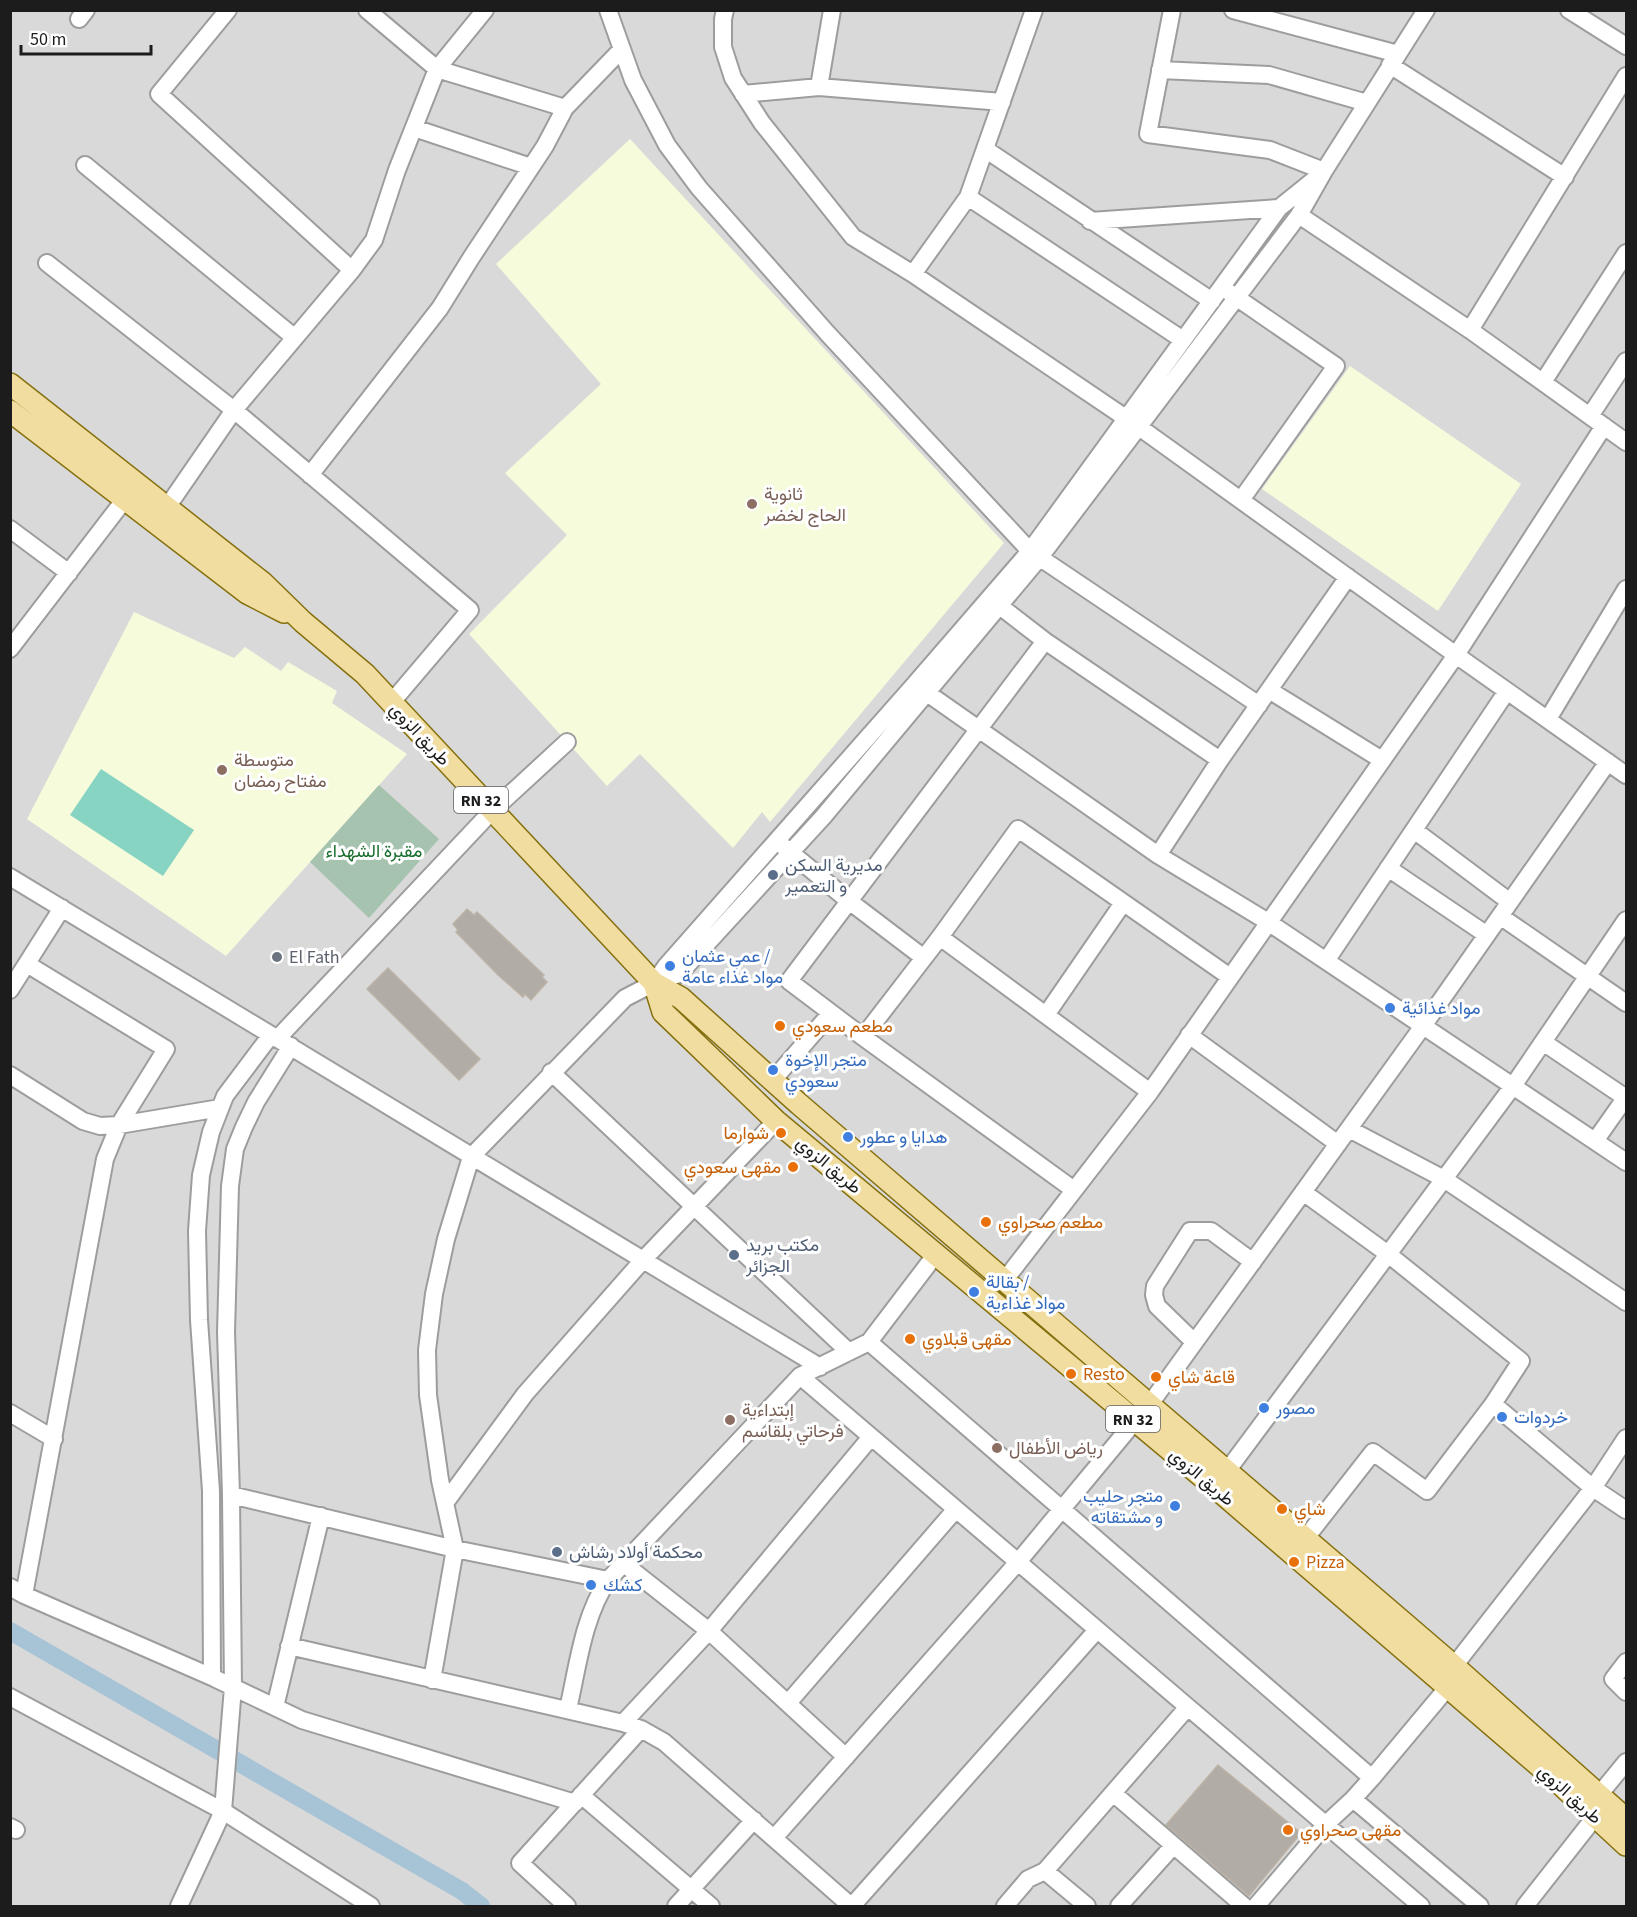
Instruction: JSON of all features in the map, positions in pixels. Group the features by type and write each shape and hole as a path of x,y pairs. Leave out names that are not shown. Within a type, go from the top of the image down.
{"main road":[{"name":"طريق الزوي","path":"10,384 162,516 263,583 303,622 364,674 654,983 681,998 1004,1281 1454,1666 1626,1820"},
{"name":"طريق الزوي","path":"10,411 125,500 162,516"},
{"name":"طريق الزوي","path":"654,983 663,1012 776,1121 1135,1420 1448,1687 1626,1845"}],"street":[{"path":"228,10 159,94 352,270"},
{"path":"368,10 437,69 565,108"},
{"path":"162,516 234,410 352,270 374,240 397,170 437,69 485,10"},
{"path":"608,10 633,80 667,145 699,188 828,334 1035,554 1259,705"},
{"path":"725,10 723,47 733,78 762,123 853,237 913,274 1132,422 1626,775"},
{"path":"819,87 832,10"},
{"path":"913,274 968,197 1034,10"},
{"path":"1172,10 1148,134 1270,150 1324,171"},
{"path":"1233,10 1394,59 1564,177"},
{"path":"432,1680 455,1549 440,1480 428,1395 427,1350 434,1294 446,1239 471,1157 625,998 654,983 679,974 823,817 921,689 1035,554 1132,422 1238,297 1299,215 1324,171 1426,10"},
{"path":"1569,10 1626,46"},
{"path":"310,475 440,308 531,167 565,108 622,49"},
{"path":"1160,70 1269,75 1367,103"},
{"path":"1470,330 1626,76"},
{"path":"743,94 819,87 1002,102"},
{"path":"414,128 531,167"},
{"path":"985,149 1212,301"},
{"path":"85,165 295,338"},
{"path":"1132,422 1183,340 1279,208 1324,171"},
{"path":"968,197 1183,340"},
{"path":"1090,221 1279,208"},
{"path":"1299,215 1470,330 1626,442"},
{"path":"1543,382 1626,253"},
{"path":"47,263 234,410 470,610 391,703"},
{"path":"1222,287 1336,366 1240,500"},
{"path":"1590,416 1626,361"},
{"path":"1004,1281 1150,1092 1456,655 1604,426"},
{"path":"12,644 125,500"},
{"path":"10,529 69,573"},
{"path":"1158,855 1220,760 1348,577"},
{"path":"1548,719 1626,589"},
{"path":"995,602 1045,641 1220,760"},
{"path":"1045,641 789,981 863,1038 1074,1190"},
{"path":"921,689 1158,855 1268,922 1626,1162"},
{"path":"654,983 666,966 777,840 921,689"},
{"path":"1269,690 1382,760"},
{"path":"1326,961 1507,691"},
{"path":"212,1677 211,1491 199,1320 197,1231 201,1175 211,1132 220,1108 225,1096 280,1040 492,811 567,742"},
{"path":"1150,1404 1423,1026 1608,762"},
{"path":"863,1038 1018,829 1230,977"},
{"path":"1414,830 1588,977 1626,1003"},
{"path":"777,840 790,854 924,958"},
{"path":"1388,868 1487,935"},
{"path":"10,877 820,1367"},
{"path":"1046,1015 1123,903"},
{"path":"10,990 62,908"},
{"path":"1227,1471 1513,1086 1626,920"},
{"path":"940,937 1150,1092"},
{"path":"27,964 165,1048 119,1125 105,1159 54,1439 17,1591 302,1719 578,1799 711,1906"},
{"path":"773,1080 831,1013"},
{"path":"1189,1035 1338,1144"},
{"path":"179,1906 223,1811 233,1687 226,1332 230,1186 235,1149 280,1040"},
{"path":"1543,1042 1626,1098 1595,1141"},
{"path":"552,1072 849,1352"},
{"path":"10,1075 83,1121 100,1126 119,1125 220,1108"},
{"path":"445,1503 525,1394 643,1260 776,1121"},
{"path":"1349,1129 1444,1179 1626,1302"},
{"path":"1303,1192 1388,1254 1521,1360 1492,1404 1427,1491 1373,1452 1305,1539"},
{"path":"1194,1342 1157,1306 1154,1295 1155,1286 1190,1231 1211,1231 1253,1262"},
{"path":"568,1709 590,1615 597,1596 609,1580 800,1377 869,1342 936,1254"},
{"path":"869,1342 1372,1778"},
{"path":"800,1377 1325,1825 1410,1903"},
{"path":"1492,1404 1593,1488 1626,1510"},
{"path":"10,1413 54,1439"},
{"path":"774,1838 1017,1563 1135,1420"},
{"path":"623,1723 709,1631 871,1437"},
{"path":"1256,1906 1325,1825 1353,1800 1448,1687 1454,1666 1593,1488 1626,1438"},
{"path":"231,1495 455,1549 609,1580"},
{"path":"788,1703 956,1509"},
{"path":"275,1707 321,1516"},
{"path":"623,1563 709,1631 846,1757"},
{"path":"290,1646 568,1709 641,1728 664,1742 852,1906 1097,1630"},
{"path":"1626,1662 1613,1679 1626,1692"},
{"path":"10,1697 223,1811 365,1905"},
{"path":"1005,1906 1028,1879 1045,1871 1187,1708"},
{"path":"567,1906 520,1863 641,1728"},
{"path":"1599,1795 1626,1762"},
{"path":"1113,1793 1244,1906"},
{"path":"1353,1800 1480,1906"},
{"path":"1525,1906 1595,1817"},
{"path":"676,1906 754,1820"},
{"path":"1119,1906 1173,1846"},
{"path":"1045,1871 1087,1906"}],"shaded area":[{"path":"11,11 1626,11 1626,1906 11,1906"},
{"name":"ثانوية الحاج لخضر","path":"630,139 1004,543 770,822 762,812 733,848 640,754 607,786 469,634 567,535 505,473 601,384 496,264"},
{"path":"1350,366 1521,484 1438,611 1262,489"},
{"name":"متوسطة مفتاح رمضان","path":"134,612 234,658 245,647 281,671 288,662 337,691 332,703 407,754 226,956 27,819"},
{"path":"101,769 194,830 163,876 70,815"}],"green space":[{"name":"مقبرة الشهداء","path":"379,785 439,839 369,918 310,862"}],"building":[{"path":"467,909 474,915 477,912 544,975 542,977 547,982 531,1000 525,994 523,997 498,975 456,932 458,930 453,924"},
{"path":"388,968 480,1059 459,1080 367,989"},
{"path":"1218,1765 1301,1833 1249,1896 1166,1825"}],"waterway":[{"path":"10,1631 462,1891 481,1906"}],"place":[{"name":"ثانوية الحاج لخضر","path":"752,504"},
{"name":"متوسطة مفتاح رمضان","path":"222,770"},
{"name":"مديرية السكن و التعمير","path":"773,875"},
{"name":"El Fath","path":"277,957"},
{"name":"عمي عثمان / مواد غذاء عامة","path":"670,966"},
{"name":"مواد غذائية","path":"1390,1008"},
{"name":"مطعم سعودي","path":"780,1026"},
{"name":"متجر الإخوة سعودي","path":"773,1070"},
{"name":"شوارما","path":"781,1133"},
{"name":"هدايا و عطور","path":"848,1137"},
{"name":"مقهى سعودي","path":"793,1167"},
{"name":"مطعم صحراوي","path":"986,1222"},
{"name":"مكتب بريد الجزائر","path":"734,1255"},
{"name":"بقالة / مواد غذاءية","path":"974,1292"},
{"name":"مقهى قبلاوي","path":"910,1339"},
{"name":"Resto","path":"1071,1374"},
{"name":"قاعة شاي","path":"1156,1377"},
{"name":"مصور","path":"1264,1408"},
{"name":"خردوات","path":"1502,1417"},
{"name":"إبتداءية فرحاتي بلقاسم","path":"730,1420"},
{"name":"رياض الأطفال","path":"997,1448"},
{"name":"متجر حليب و مشتقاته","path":"1175,1506"},
{"name":"شاي","path":"1282,1509"},
{"name":"محكمة أولاد رشاش","path":"557,1552"},
{"name":"Pizza","path":"1294,1562"},
{"name":"كشك","path":"591,1585"},
{"name":"مقهى صحراوي","path":"1288,1830"}]}
